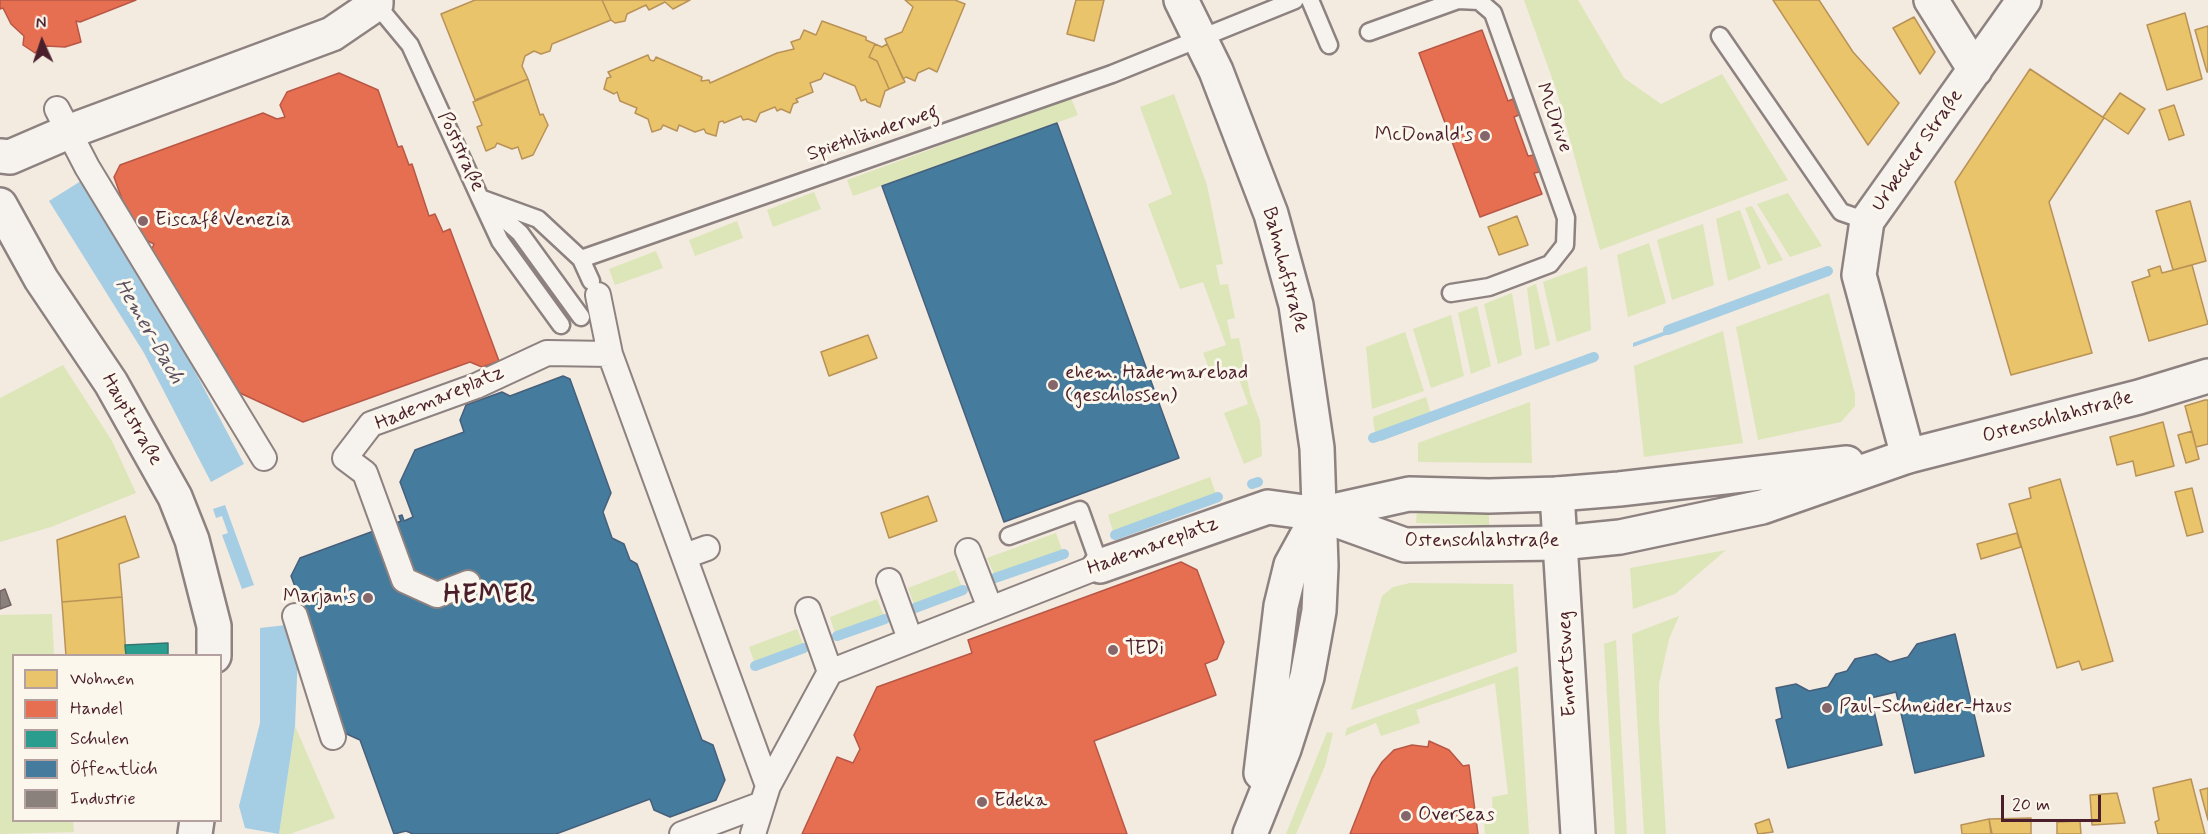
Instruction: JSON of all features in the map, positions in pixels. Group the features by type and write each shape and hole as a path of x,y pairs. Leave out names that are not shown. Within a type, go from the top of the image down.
{"street":[{"name":"Bahnhofstraße","path":"1181,0 1216,70 1271,214 1296,305 1317,448 1319,611 1307,677 1284,749 1253,827"},
{"path":"1931,0 1975,70"},
{"name":"Urbecker Straße","path":"1908,456 1859,276 1868,221 2024,0"},
{"name":"Poststraße","path":"0,156 10,157 62,120 332,34 376,2"},
{"path":"62,120 264,458"},
{"name":"Hauptstraße","path":"0,205 41,279 111,383 175,497 192,540 214,626 214,654"},
{"path":"594,288 610,354 696,552 765,795"},
{"name":"Hademareplatz","path":"468,583 437,595 404,580 365,473 345,458 371,424 476,386 547,353 610,354"},
{"name":"Ostenschlahstraße","path":"1319,514 1405,545 1560,543 1620,537 1762,507 1908,456 2139,397 2208,376"},
{"name":"Ostenschlahstraße","path":"1319,514 1409,494 1489,496 1557,494 1908,456"},
{"name":"Ennertsweg","path":"1557,494 1578,834"},
{"name":"Hademareplatz","path":"830,672 1100,566 1268,507 1319,514"},
{"path":"968,551 990,608"},
{"path":"889,581 910,639"},
{"path":"753,834 765,795 830,672 808,610"},
{"path":"295,616 333,737"},
{"path":"682,834 765,795"}],"lane":[{"path":"1200,37 1295,0"},
{"path":"1310,0 1329,45"},
{"name":"McDrive","path":"1369,32 1458,0 1479,2 1492,13 1566,218 1565,245 1550,264 1489,287 1451,293"},
{"name":"Poststraße","path":"376,2 410,45 480,198 538,219 581,259"},
{"path":"1720,36 1841,212 1868,221"},
{"name":"Spiethländerweg","path":"581,259 1112,74 1200,37"},
{"path":"480,198 520,233 581,317"},
{"path":"480,198 500,240 561,324"},
{"path":"581,259 594,288"},
{"path":"1009,536 1080,510 1100,566"}],"green space":[{"path":"1524,0 1578,0 1624,78 1661,104 1722,74 1788,180 1600,250 1557,92"},
{"path":"1174,94 1207,185 1223,264 1216,265 1220,285 1228,284 1235,318 1227,320 1231,339 1239,338 1250,394 1260,421 1262,456 1244,464 1224,413 1248,404 1235,368 1212,376 1203,353 1226,345 1203,282 1180,289 1148,204 1172,194 1140,107"},
{"path":"1071,98 1078,115 853,196 847,180"},
{"path":"814,192 821,209 773,227 767,210"},
{"path":"1788,193 1822,246 1790,257 1757,204"},
{"path":"1752,206 1783,260 1768,265 1745,208"},
{"path":"1740,210 1761,268 1728,281 1716,219"},
{"path":"737,221 743,238 695,256 689,240"},
{"path":"1703,224 1714,285 1672,300 1657,240"},
{"path":"1649,243 1666,303 1628,317 1617,255"},
{"path":"656,251 663,268 615,285 609,269"},
{"path":"1587,266 1591,330 1557,342 1543,282"},
{"path":"1536,284 1550,345 1535,350 1527,288"},
{"path":"1512,293 1522,355 1498,364 1484,304"},
{"path":"1829,293 1855,394 1855,406 1841,422 1758,440 1736,327"},
{"path":"1477,306 1491,366 1471,374 1458,313"},
{"path":"1451,315 1464,376 1431,388 1413,329"},
{"path":"1723,331 1743,443 1644,457 1634,366"},
{"path":"1405,332 1424,391 1372,409 1366,347"},
{"path":"63,365 112,441 136,493 51,527 0,542 0,398"},
{"path":"1426,397 1431,414 1375,434 1373,417"},
{"path":"1530,402 1532,463 1418,462 1418,443"},
{"path":"1210,477 1216,494 1113,531 1108,515"},
{"path":"1417,511 1489,512 1489,525 1416,523"},
{"path":"1056,533 1062,550 994,574 987,558"},
{"path":"1726,550 1675,594 1633,609 1630,568"},
{"path":"955,570 962,587 914,604 908,588"},
{"path":"1410,583 1513,584 1517,652 1351,710 1382,596 1393,587"},
{"path":"877,599 884,616 835,634 830,617"},
{"path":"52,614 54,654 12,654 12,822 73,822 74,832 0,834 0,615"},
{"path":"1679,616 1669,639 1659,684 1666,834 1644,834 1632,634"},
{"path":"797,629 804,646 755,664 749,647"},
{"path":"1616,640 1627,834 1615,834 1604,644"},
{"path":"1518,666 1529,834 1485,834 1484,823 1493,820 1492,797 1508,794 1495,683 1416,710 1420,723 1381,736 1376,723 1345,736 1347,728"},
{"path":"295,726 335,818 290,834 279,834"},
{"path":"1327,732 1333,733 1325,766 1296,834 1286,834"}],"water":[{"name":"Hemer-Bach","path":"81,181 173,330 244,464 211,482 144,353 49,201"},
{"path":"1822,273 1822,277 1732,311 1731,306"},
{"path":"1720,311 1721,315 1633,347 1633,343"},
{"path":"1529,381 1529,386 1381,441 1380,436"},
{"path":"1218,497 1219,500 1115,538 1115,535"},
{"path":"225,505 254,585 242,589 222,535 228,533 222,516 216,518 213,509"},
{"path":"1064,554 1065,557 996,582 995,578"},
{"path":"286,625 298,652 295,726 279,834 245,828 239,806 260,723 260,628"}],"building: Wohnen":[{"path":"475,0 602,0 611,20 552,44 550,51 541,54 534,51 525,56 522,66 528,79 475,100 441,14"},
{"path":"602,0 690,0 673,9 665,2 649,10 646,5 627,14 625,21 615,23 611,20"},
{"path":"905,0 955,0 965,4 937,72 929,68 918,73 915,81 906,77 903,79 885,39 902,32 913,7"},
{"path":"1076,0 1104,0 1094,41 1067,34"},
{"path":"1773,0 1819,0 1853,52 1899,103 1868,145"},
{"path":"2185,13 2202,79 2167,90 2147,25"},
{"path":"1914,17 1935,52 1920,74 1893,28"},
{"path":"822,21 866,37 866,40 875,44 869,57 877,61 889,89 885,91 880,107 867,102 866,99 861,101 855,86 824,73 821,79 810,83 813,92 796,99 798,102 793,104 790,113 781,109 777,111 775,107 760,113 756,122 743,120 741,116 724,123 719,122 716,136 706,133 704,129 695,132 679,125 677,131 663,125 661,129 652,132 648,119 635,113 637,108 620,101 617,92 614,94 604,89 607,78 611,77 608,72 648,55 650,60 654,61 656,57 702,77 701,81 709,80 710,83 777,53 794,49 791,42 800,39 804,30 816,35"},
{"path":"2208,26 2208,72 2207,72 2195,30"},
{"path":"875,44 882,47 887,44 905,82 889,89 877,61 869,57"},
{"path":"2030,69 2104,118 2049,202 2092,353 2011,375 1955,182"},
{"path":"528,79 540,115 543,114 548,125 533,155 522,159 518,147 512,149 497,143 495,147 486,151 477,127 482,125 473,102"},
{"path":"2120,93 2145,109 2128,134 2103,117"},
{"path":"2174,105 2184,135 2169,140 2159,110"},
{"path":"2190,201 2206,261 2173,270 2156,211"},
{"path":"1517,216 1528,245 1499,255 1488,227"},
{"path":"2192,265 2208,324 2149,341 2132,282 2150,276 2148,270 2160,266 2162,273"},
{"path":"868,335 877,358 829,376 821,352"},
{"path":"2208,400 2208,444 2196,447 2185,406"},
{"path":"2163,422 2174,466 2136,476 2133,461 2117,465 2110,437"},
{"path":"2192,431 2199,459 2186,463 2178,435"},
{"path":"2060,479 2113,661 2082,670 2079,661 2057,668 2009,504 2031,498 2029,488"},
{"path":"2192,488 2203,532 2187,536 2175,492"},
{"path":"928,496 937,521 889,538 881,513"},
{"path":"125,516 139,557 119,564 122,597 62,602 57,540"},
{"path":"2017,533 2021,547 1981,559 1977,544"},
{"path":"122,597 126,654 66,654 62,602"},
{"path":"2191,779 2205,834 2158,834 2155,822 2159,820 2153,788"},
{"path":"2208,788 2208,820 2200,790"},
{"path":"2117,793 2125,823 2092,825 2090,795"},
{"path":"2031,818 2031,834 1992,834 1989,819"},
{"path":"1769,819 1773,832 1758,834 1755,824"},
{"path":"1989,819 1991,834 1962,834 1961,825"},
{"path":"2080,821 2081,834 2057,834 2057,822"}],"building: Handel":[{"path":"0,0 136,0 80,22 76,21 81,42 65,47 46,46 35,53 23,45 24,36 11,24 3,8 0,9"},
{"name":"McDonald's","path":"1482,30 1508,101 1513,99 1519,115 1514,117 1528,156 1534,155 1540,172 1534,173 1542,194 1480,217 1419,53"},
{"path":"339,73 378,90 398,147 402,146 409,165 412,164 429,216 435,214 443,232 450,229 499,361 482,367 470,362 303,422 229,388 217,354 206,349 194,317 183,312 170,279 159,273 151,251 154,244 135,235 114,177 120,165 263,113 277,119 285,117 280,105 287,92"},
{"path":"1181,562 1197,570 1224,642 1217,659 1205,664 1216,695 1094,741 1127,834 802,834 837,757 853,763 860,749 854,735 877,687 972,653 968,640"},
{"path":"1429,741 1449,750 1463,766 1469,765 1478,834 1350,834 1372,778 1382,762 1394,750 1412,745 1428,747"}],"building: Schulen":[{"path":"168,643 168,654 126,654 125,645"}],"building: Öffentlich":[{"name":"ehem. Hademarebad (geschlossen)","path":"1057,123 1179,458 1004,522 882,186"},
{"path":"563,376 570,379 611,493 603,512 612,538 624,544 630,560 637,564 702,740 713,745 725,780 716,800 670,817 654,810 650,799 556,834 413,834 406,831 394,834 360,740 340,731 314,659 318,648 291,576 300,558 401,521 399,516 402,515 404,521 413,517 400,482 415,450 464,432 460,420 466,405 502,392 510,396"},
{"name":"Paul-Schneider-Haus","path":"1955,634 1984,756 1915,773 1896,692 1871,698 1882,745 1788,768 1776,720 1782,718 1776,688 1796,684 1809,691 1828,687 1836,674 1847,671 1855,659 1876,654 1890,662 1908,657 1917,644"}],"building: Industrie":[{"path":"5,589 11,605 0,609 0,591"}],"waterway":[{"path":"1668,330 1828,271"},
{"path":"1373,438 1594,357"},
{"path":"1252,484 1258,482"},
{"path":"1115,535 1218,497"},
{"path":"995,578 1064,554"},
{"path":"915,608 963,590"},
{"path":"837,636 885,619"},
{"path":"755,666 804,648"}],"place":[{"name":"McDonald's","path":"1485,136"},
{"name":"Eiscafé Venezia","path":"143,221"},
{"name":"ehem. Hademarebad (geschlossen)","path":"1053,385"},
{"name":"Marjan's","path":"368,598"},
{"name":"TEDi","path":"1113,650"},
{"name":"Paul-Schneider-Haus","path":"1827,708"},
{"name":"Edeka","path":"982,802"},
{"name":"Overseas","path":"1406,816"}],"district":[{"name":"HEMER","path":"490,597"}]}
